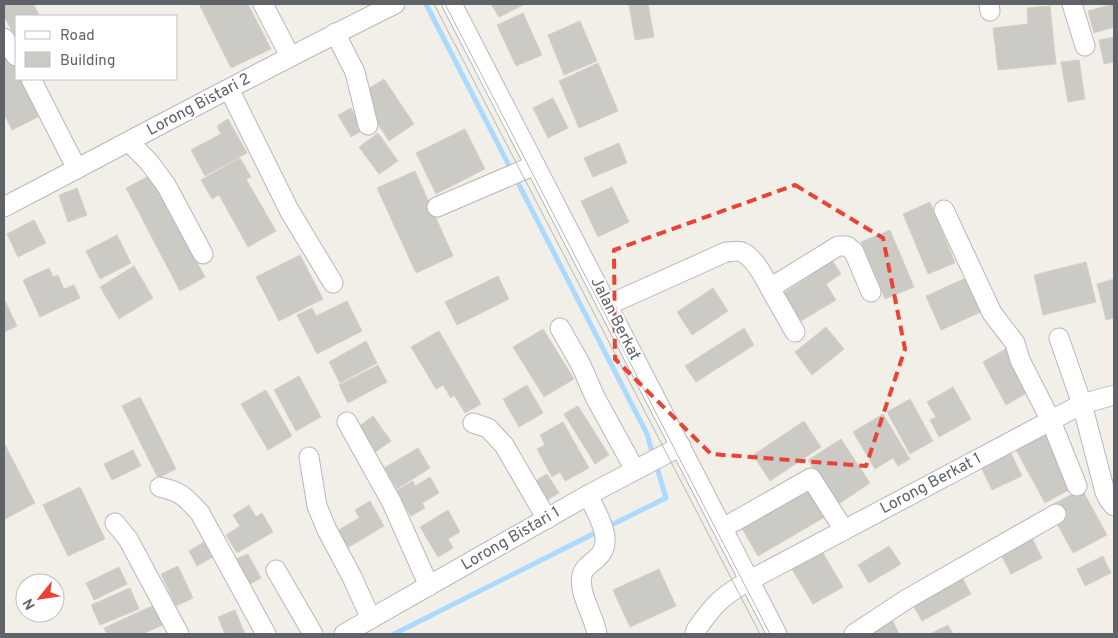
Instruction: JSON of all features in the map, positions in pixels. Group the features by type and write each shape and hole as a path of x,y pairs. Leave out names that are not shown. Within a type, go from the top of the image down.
{"street":[{"path":"263,4 290,56"},
{"name":"Lorong Bistari 2","path":"4,207 290,56 395,4"},
{"name":"Jalan Berkat","path":"452,4 522,170 608,306 674,450 723,528 777,634"},
{"path":"1072,4 1085,46"},
{"path":"336,33 355,72 368,125"},
{"path":"4,38 15,54"},
{"path":"32,80 77,169"},
{"path":"229,89 289,210 309,240 333,283"},
{"path":"129,142 149,162 166,186 203,254"},
{"path":"436,207 522,170"},
{"path":"944,210 992,313 1015,343 1020,360 1051,421 1077,486"},
{"path":"770,288 838,246 847,246 854,252 871,292"},
{"path":"608,306 726,252 741,251 749,257 770,288 795,332"},
{"path":"560,328 581,365 595,397 639,468"},
{"path":"1059,338 1082,404 1105,492 1114,506"},
{"name":"Lorong Berkat 1","path":"695,634 717,602 729,592 750,580 1082,404 1114,395"},
{"path":"347,422 392,503 429,586"},
{"path":"473,424 488,428 504,445 547,519"},
{"name":"Lorong Bistari 1","path":"344,634 588,495 674,450"},
{"path":"309,457 317,506 371,619"},
{"path":"723,528 811,478 844,530"},
{"path":"160,487 176,491 185,496 200,513 266,634"},
{"path":"588,495 606,538 605,550 585,569 582,576 582,587 595,622 597,634"},
{"path":"854,634 907,599 1056,514"},
{"path":"116,523 128,538 179,634"},
{"path":"276,570 313,634"}],"highlighted area":[{"path":"795,185 883,238 905,349 866,466 711,454 615,359 614,250"}],"building":[{"path":"4,4 33,4 39,15 15,15 15,36 4,16"},
{"path":"199,4 248,4 271,49 231,68"},
{"path":"491,4 525,4 499,17"},
{"path":"629,4 648,4 654,37 635,40"},
{"path":"1114,4 1114,27 1094,33 1088,11"},
{"path":"1050,6 1056,64 998,70 993,28 1028,24 1027,8"},
{"path":"523,13 542,55 516,66 497,25"},
{"path":"580,21 597,61 564,75 548,35"},
{"path":"1114,37 1114,62 1104,64 1099,40"},
{"path":"9,51 15,63 15,80 24,80 42,115 12,130 4,114 4,54"},
{"path":"1079,60 1085,99 1068,102 1061,62"},
{"path":"598,63 618,111 579,128 559,81"},
{"path":"384,79 414,124 389,141 363,101 363,92"},
{"path":"553,98 568,128 548,138 533,108"},
{"path":"351,108 363,130 351,137 338,115"},
{"path":"228,119 247,153 205,176 191,150 221,134 217,126"},
{"path":"465,129 485,169 436,194 416,153"},
{"path":"378,133 398,161 379,174 359,147"},
{"path":"619,143 627,163 593,177 584,158"},
{"path":"240,158 251,177 246,179 276,231 248,247 219,195 212,199 201,180"},
{"path":"415,171 453,256 416,273 377,188"},
{"path":"151,175 205,277 180,291 126,188"},
{"path":"612,187 629,222 598,237 581,201"},
{"path":"77,188 87,215 68,222 59,195"},
{"path":"930,202 955,263 928,274 903,214"},
{"path":"34,220 46,243 18,257 7,234"},
{"path":"890,230 914,287 885,299 861,242"},
{"path":"117,235 131,263 100,279 86,251"},
{"path":"300,255 323,299 279,321 256,277"},
{"path":"830,257 841,274 826,284 836,300 801,321 784,293 812,275 808,270"},
{"path":"1086,262 1096,302 1043,315 1034,275"},
{"path":"134,266 153,298 119,319 100,287"},
{"path":"49,268 53,277 58,275 64,289 74,285 80,298 40,317 23,280"},
{"path":"498,276 509,299 457,325 445,302"},
{"path":"968,277 983,311 941,330 926,296"},
{"path":"1114,279 1114,318 1106,320 1097,284"},
{"path":"713,288 728,311 692,335 677,312"},
{"path":"4,299 17,326 4,332"},
{"path":"347,301 362,331 317,354 297,315 312,308 316,316"},
{"path":"826,327 844,349 812,375 795,352"},
{"path":"744,328 754,345 696,382 685,366"},
{"path":"543,329 574,379 544,397 513,347"},
{"path":"439,331 481,404 465,413 454,395 451,398 443,385 436,389 411,347"},
{"path":"366,341 377,363 340,383 329,362"},
{"path":"1009,347 1032,390 1006,405 983,362"},
{"path":"378,365 387,382 348,403 339,385"},
{"path":"299,376 321,417 296,431 274,390"},
{"path":"527,385 543,413 519,427 503,399"},
{"path":"953,387 971,419 939,437 930,420 936,417 927,402"},
{"path":"266,390 292,436 268,450 241,404"},
{"path":"140,397 176,469 158,478 122,406"},
{"path":"910,399 933,441 910,454 887,412"},
{"path":"578,406 609,455 595,464 564,414"},
{"path":"883,414 910,459 898,466 893,458 875,469 853,432"},
{"path":"373,416 391,441 371,455 353,431"},
{"path":"804,421 821,447 770,481 753,455"},
{"path":"563,422 589,468 565,481 560,472 552,477 537,449 545,445 540,435"},
{"path":"1047,433 1076,486 1045,503 1016,450"},
{"path":"841,439 870,483 837,505 808,460"},
{"path":"4,443 35,503 5,519 4,517"},
{"path":"418,448 430,468 397,489 384,468"},
{"path":"133,450 141,466 112,480 104,464"},
{"path":"1011,453 1022,476 992,490 981,467"},
{"path":"547,474 559,493 544,502 532,483"},
{"path":"430,477 439,493 422,503 425,508 411,516 396,491 413,481 415,486"},
{"path":"812,483 830,514 758,556 740,525"},
{"path":"80,487 105,539 68,556 43,505"},
{"path":"1082,489 1107,535 1073,553 1048,507"},
{"path":"370,501 384,526 342,551 332,534 359,518 355,510"},
{"path":"249,505 256,517 262,513 273,532 237,553 226,535 240,526 233,515"},
{"path":"448,510 460,532 448,539 453,548 438,557 420,527"},
{"path":"1026,526 1042,558 1011,574 995,543"},
{"path":"204,542 213,557 197,566 189,551"},
{"path":"889,546 901,564 869,583 858,565"},
{"path":"822,551 843,587 813,604 792,569"},
{"path":"248,554 261,578 250,584 236,559"},
{"path":"1103,556 1111,573 1085,586 1077,569"},
{"path":"178,566 193,598 176,606 161,574"},
{"path":"956,566 971,594 922,621 907,594"},
{"path":"119,567 127,584 94,600 86,583"},
{"path":"659,569 676,606 630,627 613,590"},
{"path":"130,588 139,609 100,625 91,605"},
{"path":"154,605 163,625 142,634 107,634 104,628"},
{"path":"235,610 245,634 225,634 218,617"},
{"path":"890,615 899,634 860,634"},
{"path":"948,625 953,634 930,634"}],"waterway":[{"path":"426,4 647,434 653,455"},
{"path":"607,527 666,498 656,464"},
{"path":"394,634 599,531"}],"tram line":[{"path":"434,4 760,634"},
{"path":"445,4 770,634"}]}
